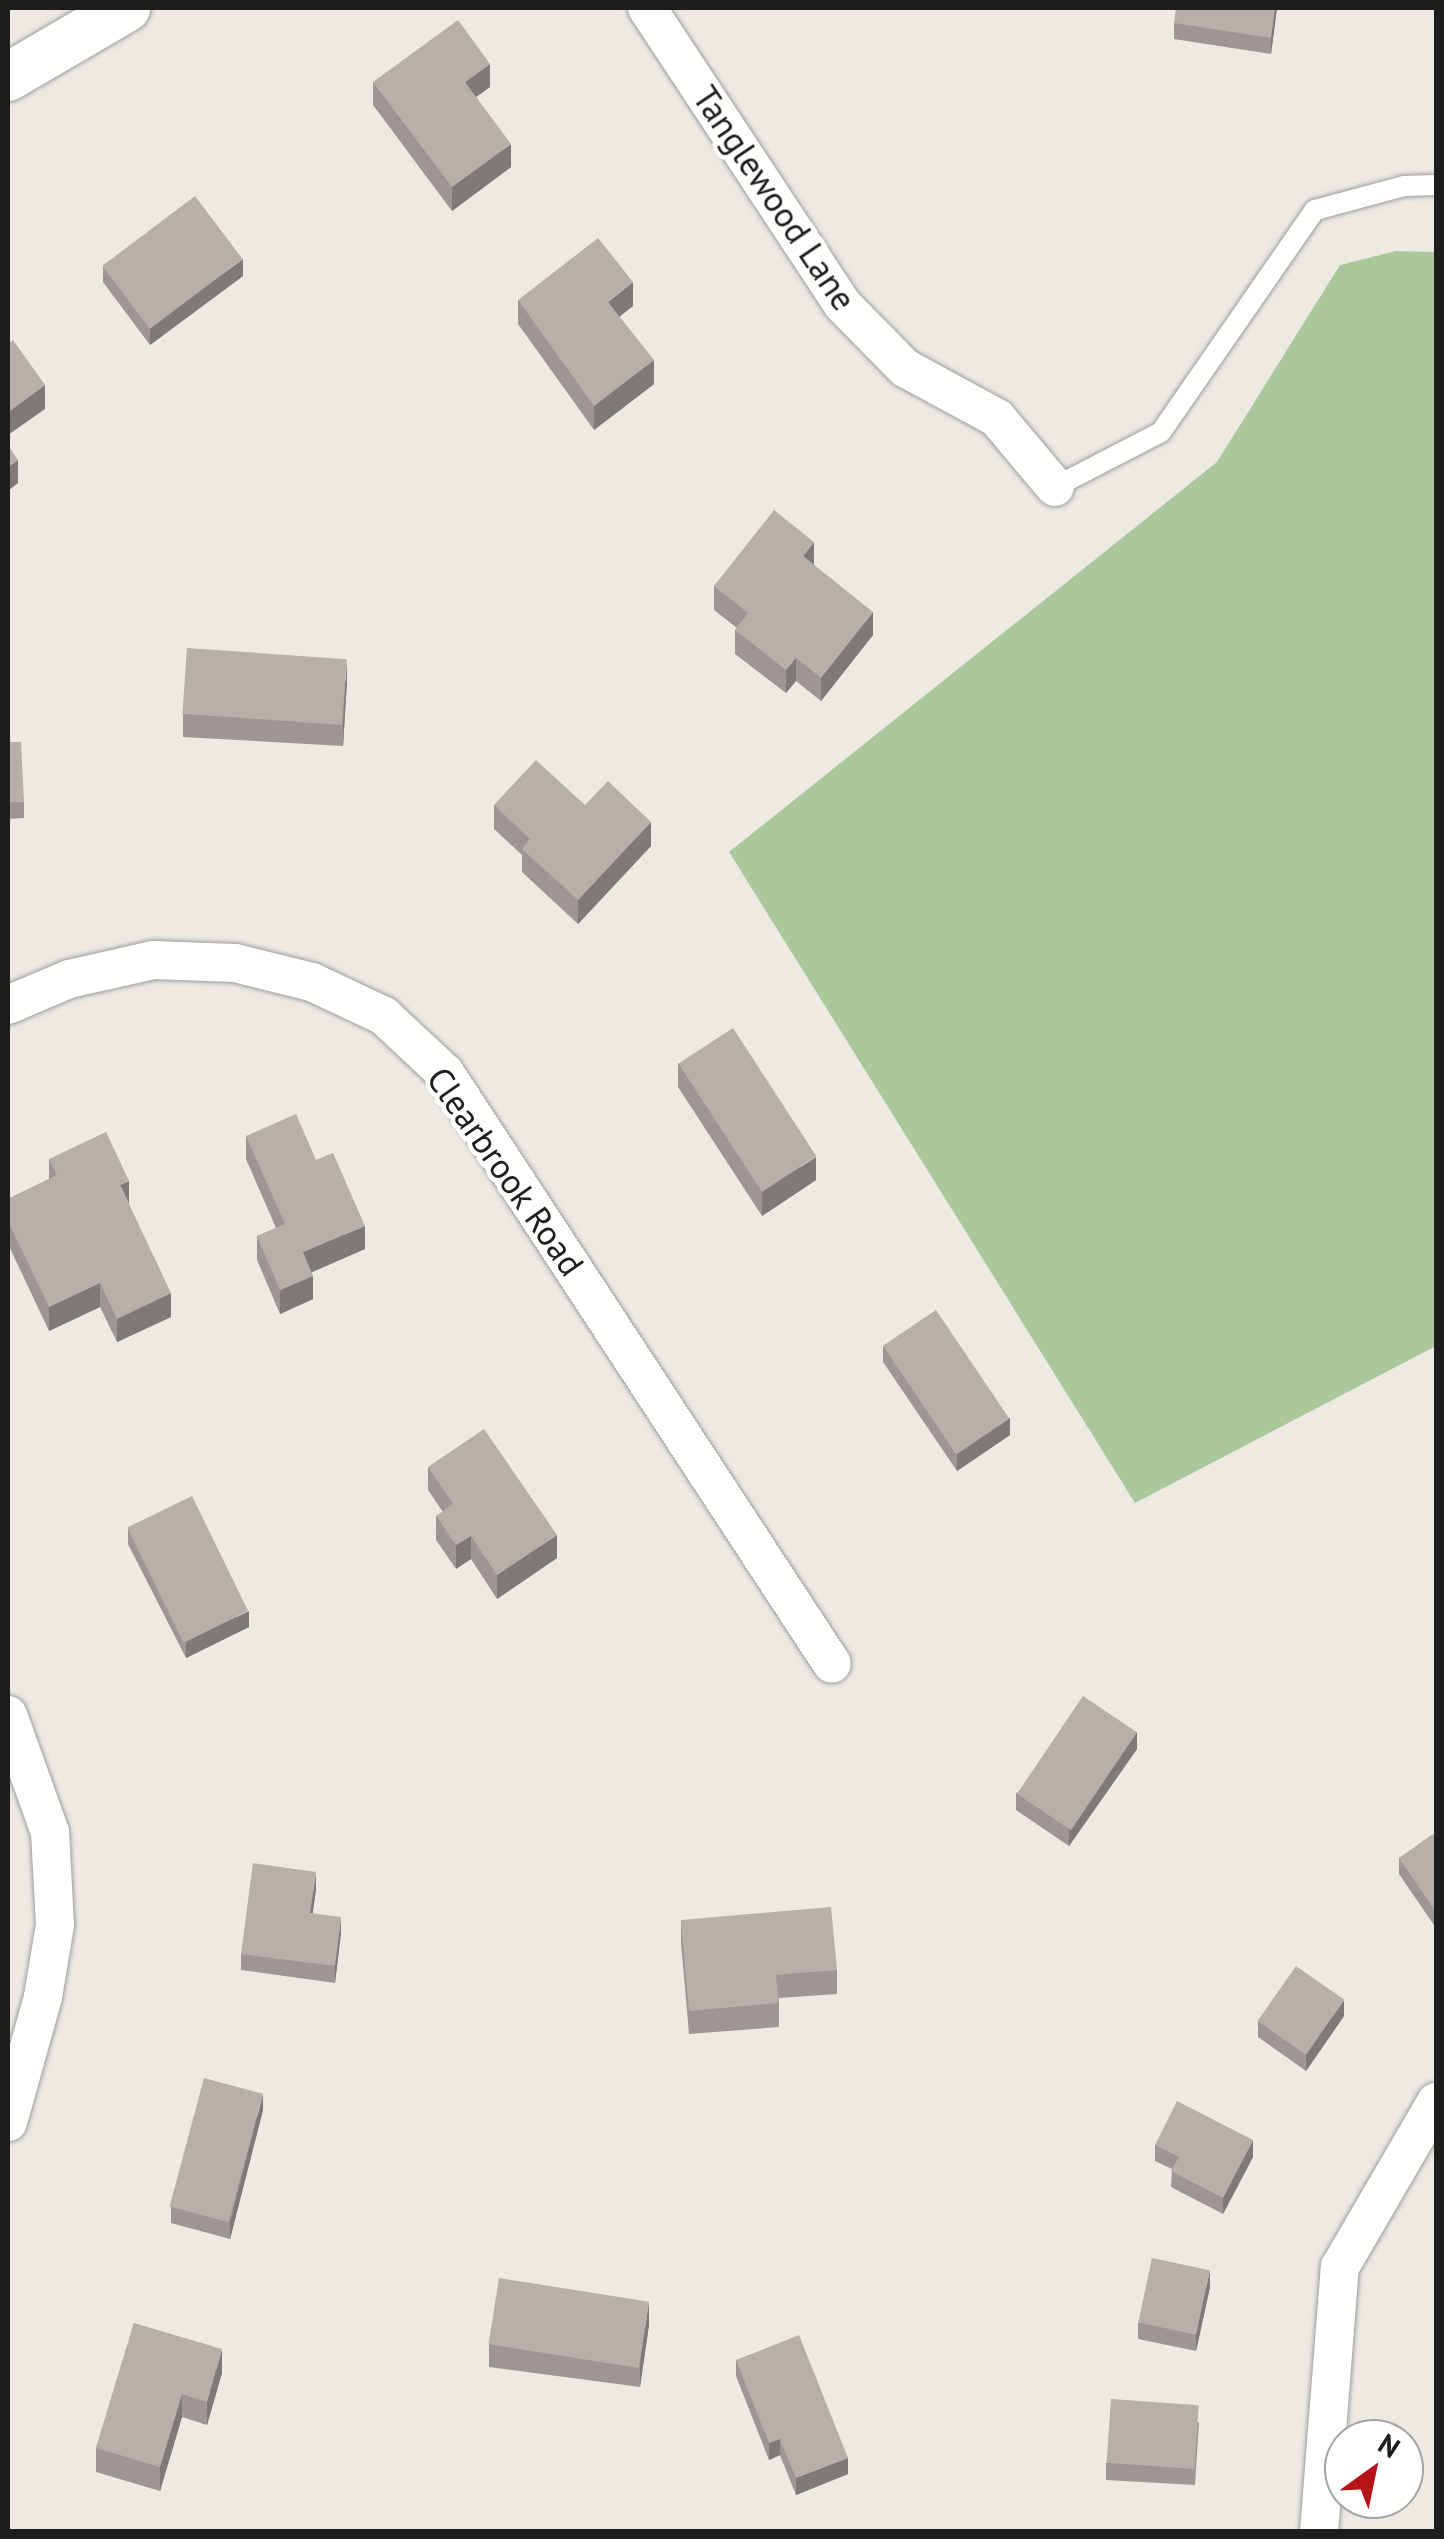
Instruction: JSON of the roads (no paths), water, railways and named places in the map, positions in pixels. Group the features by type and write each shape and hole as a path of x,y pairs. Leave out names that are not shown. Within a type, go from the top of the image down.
{"street":[{"path":"8,77 126,8"},
{"name":"Tanglewood Lane","path":"647,8 842,304 906,368 997,418 1055,487"},
{"name":"Clearbrook Road","path":"8,1005 69,979 154,960 254,968 312,982 384,1016 445,1073 832,1664"},
{"path":"8,1715 50,1832 55,1924 43,1997 8,2122"},
{"path":"1319,2532 1340,2267 1436,2102"}],"lane":[{"path":"1055,487 1161,432 1315,210 1404,186 1436,185"}]}
